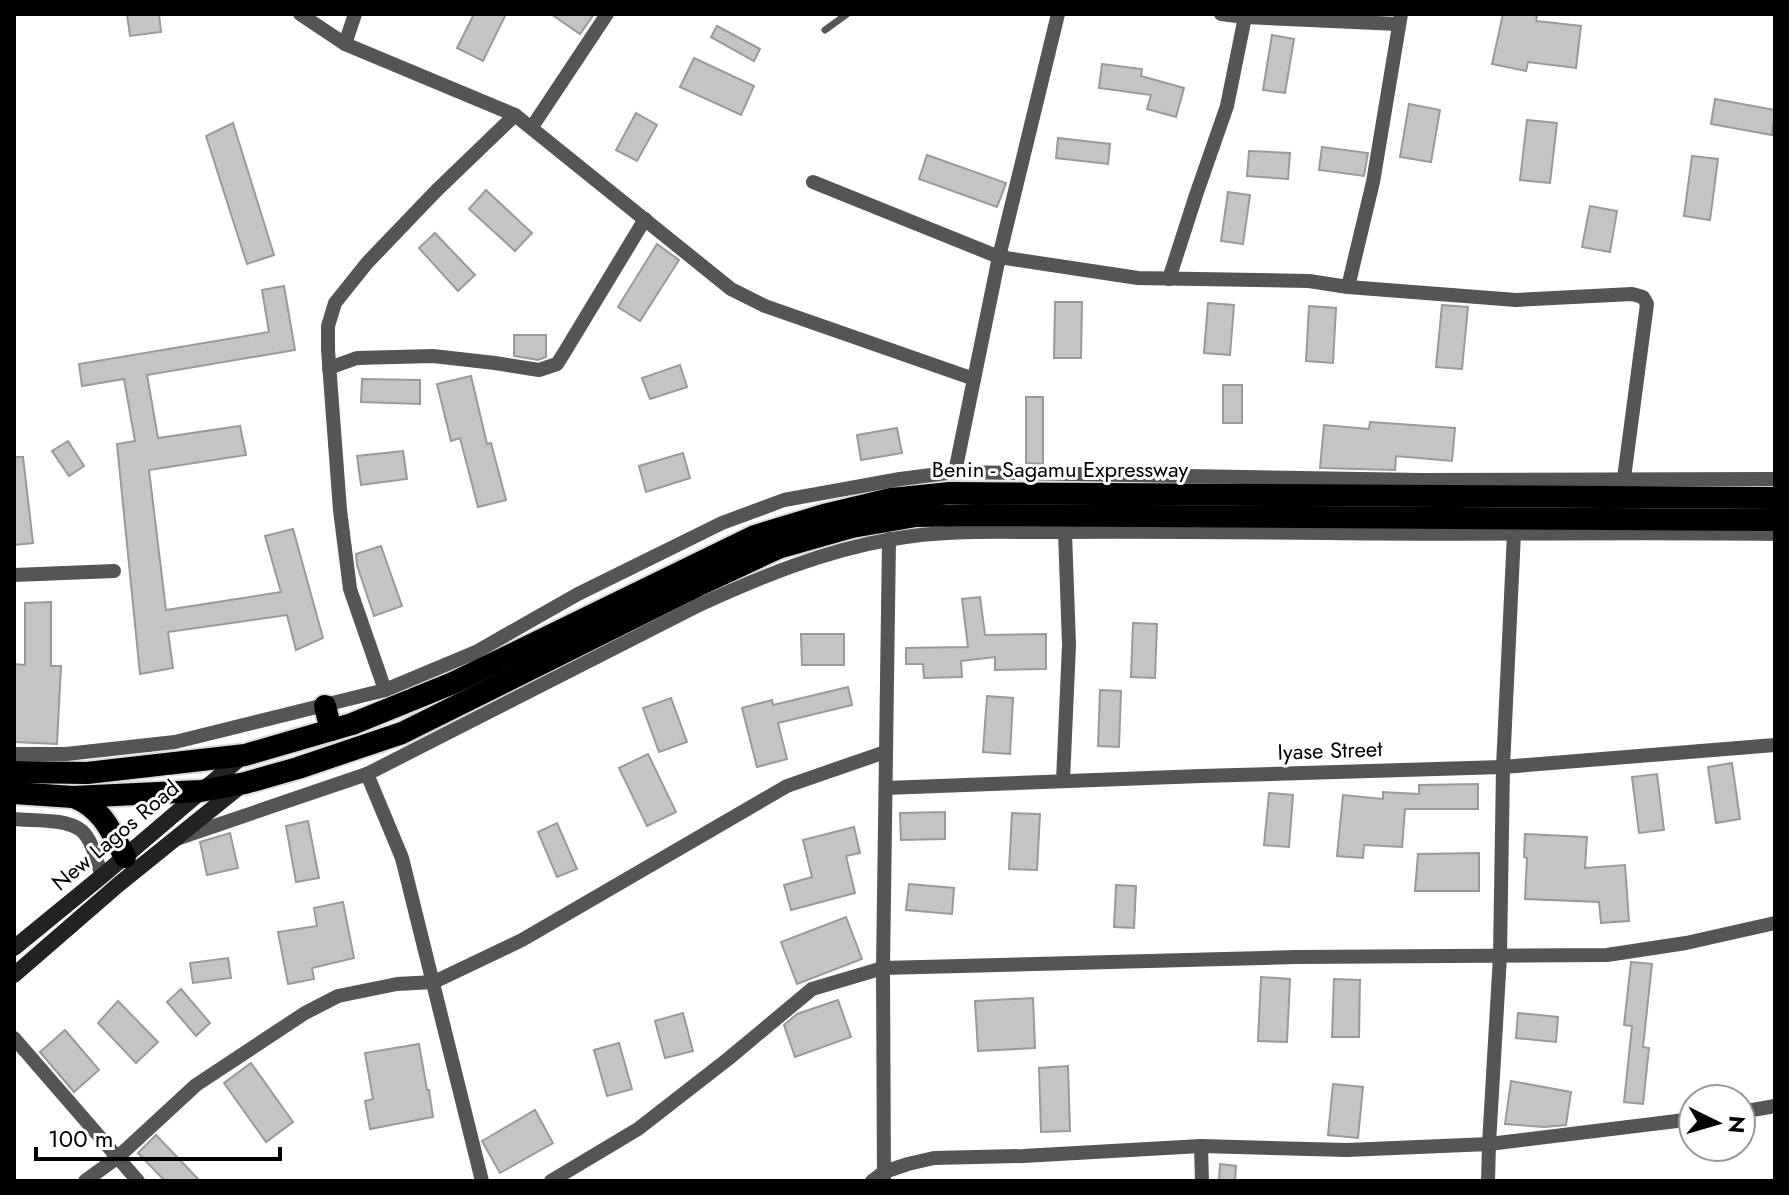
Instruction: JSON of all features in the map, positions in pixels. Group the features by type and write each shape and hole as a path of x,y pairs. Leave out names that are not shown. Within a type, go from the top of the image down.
{"highway":[{"name":"Benin - Sagamu Expressway","path":"14,772 87,773 245,755 352,724 453,683 755,536 891,499 950,493 1775,498"},
{"path":"14,793 73,797 201,791 298,768 402,733 778,548 852,527 916,516 1775,520"},
{"path":"325,706 331,730"},
{"path":"73,797 97,810 125,857"}],"main road":[{"name":"New Lagos Road","path":"14,948 245,755"},
{"name":"New Lagos Road","path":"14,975 245,783"}],"street":[{"path":"300,14 345,44 515,115 731,289 765,306 974,379"},
{"path":"345,44 355,14"},
{"path":"532,127 607,14"},
{"path":"955,472 999,257 1058,14"},
{"path":"1221,14 1399,19 1373,182 1348,287"},
{"path":"1169,279 1227,106 1245,17"},
{"path":"385,690 350,589 340,510 328,326 335,303 367,263 515,115"},
{"path":"813,182 999,257 1138,278 1309,281 1348,287 1516,300 1632,294 1643,297 1647,304 1624,478"},
{"path":"329,368 357,358 433,356 539,370 549,368 557,364 645,219"},
{"path":"14,754 66,754 175,742 385,690 476,652 578,594 722,523 784,500 900,479 955,472 1420,480 1775,479"},
{"path":"174,839 367,774 755,579 813,557 889,539 953,533 1166,531 1775,534"},
{"path":"1063,781 1069,645 1065,532"},
{"path":"1488,1181 1500,956 1503,767 1514,533"},
{"path":"889,539 880,1178 908,1164 934,1158 1201,1146 1347,1150 1489,1144 1677,1121"},
{"path":"14,575 114,571"},
{"name":"Iyase Street","path":"886,788 1503,767 1775,745"},
{"path":"86,1181 118,1157 196,1085 305,1013 338,996 397,984 434,982 522,940 787,786 885,752"},
{"path":"367,774 402,858 482,1181"},
{"path":"14,819 62,822 82,831 102,876"},
{"path":"551,1181 638,1129 812,989 883,968 1296,957 1607,955 1686,943 1775,923"},
{"path":"14,1038 138,1181"},
{"path":"1201,1146 1202,1181"}],"lane":[{"path":"825,30 847,14"}],"building":[{"path":"127,14 159,14 161,32 130,36"},
{"path":"474,14 506,14 483,61 457,48"},
{"path":"551,14 594,14 580,34"},
{"path":"1503,14 1530,14 1537,16 1536,21 1581,26 1576,68 1528,62 1526,71 1492,64"},
{"path":"717,26 760,49 754,61 711,37"},
{"path":"1272,35 1294,39 1285,93 1263,90"},
{"path":"694,58 754,86 741,115 680,87"},
{"path":"1102,64 1142,69 1141,76 1184,88 1176,117 1147,109 1151,95 1099,88"},
{"path":"1715,99 1775,110 1772,135 1711,124"},
{"path":"1409,104 1440,110 1431,162 1400,157"},
{"path":"636,113 657,125 637,161 616,150"},
{"path":"1527,120 1557,123 1550,183 1520,180"},
{"path":"233,123 274,255 247,264 206,136"},
{"path":"1058,138 1110,144 1108,164 1056,158"},
{"path":"1322,147 1368,153 1364,176 1319,170"},
{"path":"1249,151 1290,153 1288,179 1247,176"},
{"path":"927,155 1006,183 997,207 919,179"},
{"path":"1692,156 1718,159 1710,220 1684,216"},
{"path":"486,190 532,233 515,251 469,209"},
{"path":"1228,192 1250,195 1243,244 1221,241"},
{"path":"1590,206 1617,211 1610,252 1582,247"},
{"path":"435,233 475,275 458,291 419,248"},
{"path":"657,244 679,260 640,321 618,307"},
{"path":"284,286 295,350 147,375 158,438 240,426 246,455 149,470 166,610 281,592 265,536 293,529 323,638 296,650 287,615 168,632 173,668 140,674 117,444 135,441 124,379 82,386 79,364 269,332 262,290"},
{"path":"1055,302 1082,302 1081,358 1054,358"},
{"path":"1208,303 1234,305 1230,355 1204,353"},
{"path":"1442,305 1468,307 1462,369 1436,367"},
{"path":"1309,306 1336,308 1333,363 1306,361"},
{"path":"514,335 546,335 546,357 538,360 514,356"},
{"path":"680,365 687,387 650,399 642,378"},
{"path":"471,376 487,444 491,443 506,500 478,507 460,438 451,441 437,384"},
{"path":"362,379 420,380 420,404 361,402"},
{"path":"1223,385 1242,385 1242,423 1223,423"},
{"path":"1026,397 1043,397 1043,464 1026,463"},
{"path":"1370,422 1455,428 1452,461 1396,456 1395,470 1320,468 1324,425 1369,429"},
{"path":"897,428 902,453 861,460 857,435"},
{"path":"68,441 84,466 69,476 52,451"},
{"path":"403,451 407,479 361,485 357,456"},
{"path":"683,453 690,478 646,492 639,466"},
{"path":"14,457 23,457 33,543 14,545"},
{"path":"381,546 402,606 374,616 356,554"},
{"path":"980,597 985,635 1046,634 1046,669 995,670 995,657 961,661 962,677 924,678 923,664 906,664 906,648 968,647 962,599"},
{"path":"51,602 51,666 61,666 57,744 14,742 15,664 25,665 25,603"},
{"path":"1133,623 1157,624 1155,678 1131,677"},
{"path":"801,634 844,634 844,665 802,665"},
{"path":"848,687 852,705 778,723 787,759 757,767 742,708 772,700 773,705"},
{"path":"1100,690 1121,691 1119,747 1098,746"},
{"path":"987,696 1013,698 1010,754 983,752"},
{"path":"671,698 687,742 659,752 643,708"},
{"path":"648,754 676,812 647,826 619,768"},
{"path":"1732,763 1740,819 1716,823 1708,767"},
{"path":"1657,774 1664,830 1639,833 1632,777"},
{"path":"1478,784 1478,809 1405,809 1402,847 1364,845 1363,858 1337,856 1343,795 1383,799 1383,792 1419,794 1419,785"},
{"path":"1269,793 1293,795 1289,847 1264,845"},
{"path":"945,812 945,839 901,840 900,813"},
{"path":"1012,813 1040,814 1037,870 1009,869"},
{"path":"308,821 319,878 296,882 286,826"},
{"path":"557,823 577,869 557,877 538,832"},
{"path":"854,827 860,853 846,856 855,893 791,910 784,885 812,877 803,840"},
{"path":"230,833 238,868 207,875 200,842"},
{"path":"1525,834 1587,837 1585,868 1625,865 1629,921 1601,923 1599,902 1525,899"},
{"path":"1479,853 1479,891 1415,891 1418,854"},
{"path":"909,884 954,888 952,914 906,910"},
{"path":"1116,885 1136,886 1134,928 1114,927"},
{"path":"343,902 354,958 312,968 314,979 288,984 278,932 317,926 314,908"},
{"path":"846,917 862,959 797,984 781,942"},
{"path":"228,958 231,978 193,983 190,963"},
{"path":"1631,962 1652,964 1643,1047 1649,1048 1643,1104 1624,1102 1632,1026 1624,1025"},
{"path":"1261,977 1290,979 1287,1042 1258,1041"},
{"path":"1334,979 1360,980 1359,1037 1332,1037"},
{"path":"181,989 210,1023 196,1036 167,1002"},
{"path":"1033,998 1035,1048 978,1051 975,1001"},
{"path":"838,1000 851,1037 795,1057 784,1025 797,1014"},
{"path":"118,1001 158,1042 136,1063 98,1023"},
{"path":"683,1013 693,1051 665,1058 655,1021"},
{"path":"1518,1013 1558,1017 1556,1042 1516,1038"},
{"path":"65,1030 99,1070 74,1092 40,1052"},
{"path":"619,1043 632,1089 607,1096 594,1050"},
{"path":"419,1044 433,1117 370,1129 365,1101 373,1099 365,1053"},
{"path":"251,1063 293,1122 266,1142 224,1083"},
{"path":"1068,1066 1070,1131 1041,1132 1039,1068"},
{"path":"1511,1081 1571,1092 1566,1125 1505,1124"},
{"path":"1333,1084 1363,1087 1358,1138 1328,1135"},
{"path":"535,1110 553,1143 500,1173 482,1141"},
{"path":"156,1135 200,1181 165,1181 138,1153"},
{"path":"1220,1164 1236,1166 1235,1181 1219,1181"}]}
